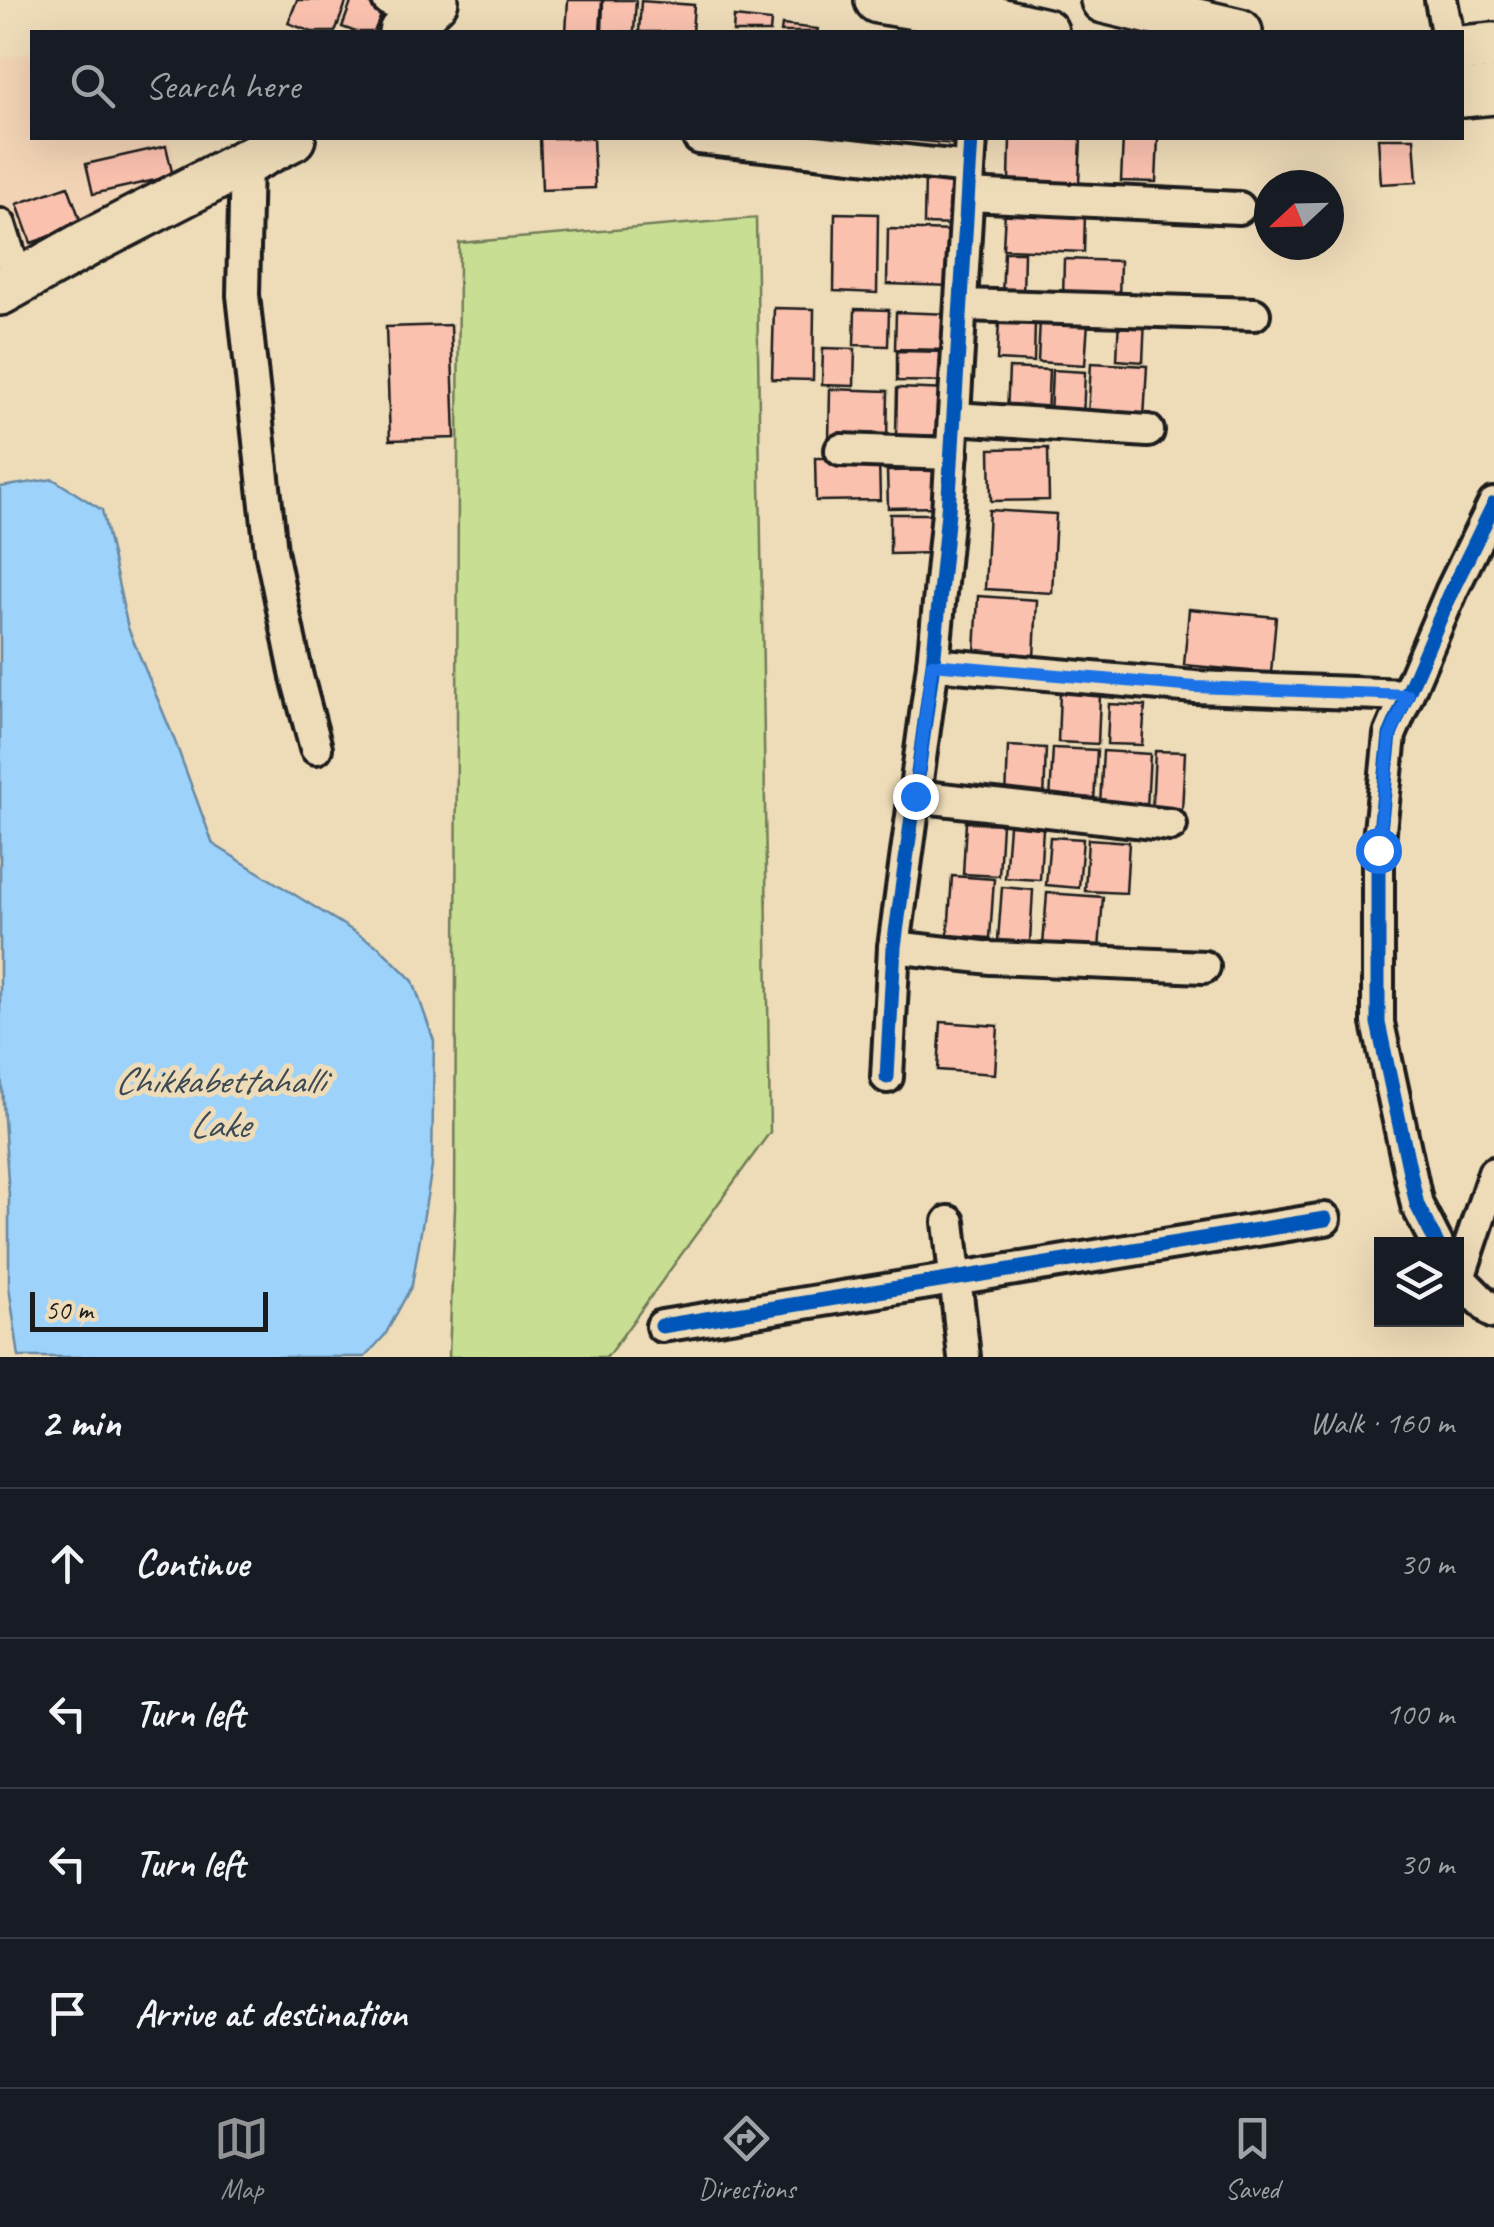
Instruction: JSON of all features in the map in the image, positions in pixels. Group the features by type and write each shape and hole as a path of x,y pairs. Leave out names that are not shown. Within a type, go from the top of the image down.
{"main road":[{"path":"878,0 977,24 1028,30"},
{"path":"1104,0 1231,30"},
{"path":"1464,94 1494,91"},
{"path":"9,287 288,140"}],"street":[{"path":"1441,0 1462,30"},
{"path":"1472,44 1494,91"},
{"path":"711,140 968,182 1239,208"},
{"path":"887,1077 894,947 932,664 952,454 971,140"},
{"path":"246,160 243,295 271,551 316,748"},
{"path":"0,226 9,287"},
{"path":"961,306 1254,314"},
{"path":"955,418 1148,431"},
{"path":"841,450 952,454"},
{"path":"1433,1237 1417,1206 1378,1023 1378,850 1390,736 1452,590 1494,504"},
{"path":"932,664 1195,687 1408,695"},
{"path":"915,796 1171,825"},
{"path":"894,947 991,958 1204,967"},
{"path":"1464,1260 1494,1173"},
{"path":"662,1326 1325,1219"},
{"path":"949,1222 964,1357"},
{"path":"1464,1283 1494,1313"}],"shaded area":[{"path":"30,53 30,140 170,140 180,181 0,279 0,58"}],"green space":[{"path":"756,218 770,1132 607,1357 449,1357 455,1208 459,243"}],"water":[{"name":"Chikkabettahalli Lake","path":"53,479 102,510 128,628 213,844 379,947 413,981 434,1041 432,1167 412,1285 385,1335 365,1357 19,1357 9,1287 9,1197 0,1056 0,487"}],"building":[{"path":"297,0 347,0 336,30 307,30 288,23"},
{"path":"352,0 366,0 384,8 375,30 342,27"},
{"path":"568,0 602,0 600,30 566,30"},
{"path":"603,0 636,0 634,30 602,30"},
{"path":"641,1 694,5 692,30 639,30"},
{"path":"734,17 771,21 770,30 733,30"},
{"path":"782,25 818,29 818,30 781,30"},
{"path":"540,140 593,140 595,188 542,190"},
{"path":"912,140 964,140 963,145"},
{"path":"1010,140 1081,140 1079,183 1009,181"},
{"path":"1123,140 1158,140 1156,182 1121,181"},
{"path":"1378,140 1414,140 1417,182 1381,184"},
{"path":"166,146 173,176 93,194 86,164"},
{"path":"925,175 960,176 959,225 924,224"},
{"path":"68,186 82,225 31,243 17,204"},
{"path":"1005,209 1085,212 1084,252 1003,249"},
{"path":"835,213 878,214 877,293 834,291"},
{"path":"888,229 955,231 955,286 887,284"},
{"path":"1004,252 1024,252 1023,298 1002,297"},
{"path":"1064,259 1120,261 1119,301 1063,299"},
{"path":"774,308 814,309 813,380 772,379"},
{"path":"855,309 889,310 888,346 854,345"},
{"path":"896,312 951,314 950,350 895,349"},
{"path":"1119,317 1145,318 1143,362 1117,360"},
{"path":"1040,319 1088,322 1085,365 1038,362"},
{"path":"999,320 1035,322 1034,362 997,360"},
{"path":"451,325 455,438 390,440 386,327"},
{"path":"823,348 855,349 854,386 822,385"},
{"path":"897,351 951,352 950,382 897,381"},
{"path":"1091,363 1147,366 1144,419 1088,416"},
{"path":"1009,368 1049,370 1047,417 1007,414"},
{"path":"1052,370 1085,372 1083,418 1050,416"},
{"path":"897,388 951,390 950,436 896,435"},
{"path":"830,389 888,391 887,442 829,441"},
{"path":"1048,448 1049,500 991,501 990,449"},
{"path":"815,458 879,458 880,500 816,501"},
{"path":"938,470 939,507 888,508 887,471"},
{"path":"989,510 1056,514 1052,593 985,589"},
{"path":"890,514 935,514 936,553 890,554"},
{"path":"978,596 1037,600 1034,657 975,653"},
{"path":"1189,609 1276,617 1271,673 1184,665"},
{"path":"1060,692 1100,695 1098,744 1058,742"},
{"path":"1109,704 1145,706 1142,745 1107,744"},
{"path":"1008,746 1046,748 1044,801 1006,799"},
{"path":"1053,748 1097,750 1094,802 1050,800"},
{"path":"1103,751 1150,754 1147,808 1100,806"},
{"path":"1155,751 1185,752 1182,812 1152,811"},
{"path":"966,822 1002,824 999,876 963,874"},
{"path":"1009,825 1043,828 1040,880 1005,878"},
{"path":"1050,837 1083,839 1079,888 1046,885"},
{"path":"1088,839 1129,842 1126,893 1085,891"},
{"path":"952,876 994,879 990,938 948,935"},
{"path":"1002,887 1033,890 1030,942 998,940"},
{"path":"1047,893 1103,897 1099,950 1043,946"},
{"path":"941,1022 998,1026 995,1074 938,1070"}],"cycle path":[{"path":"887,1077 894,947 933,664 948,512 971,140"},
{"path":"1433,1237 1417,1205 1378,1023 1378,850 1390,735 1494,504"},
{"path":"662,1326 1325,1219"}],"route":[{"path":"915,796 932,664 1195,687 1408,695 1390,736 1378,850"}]}
